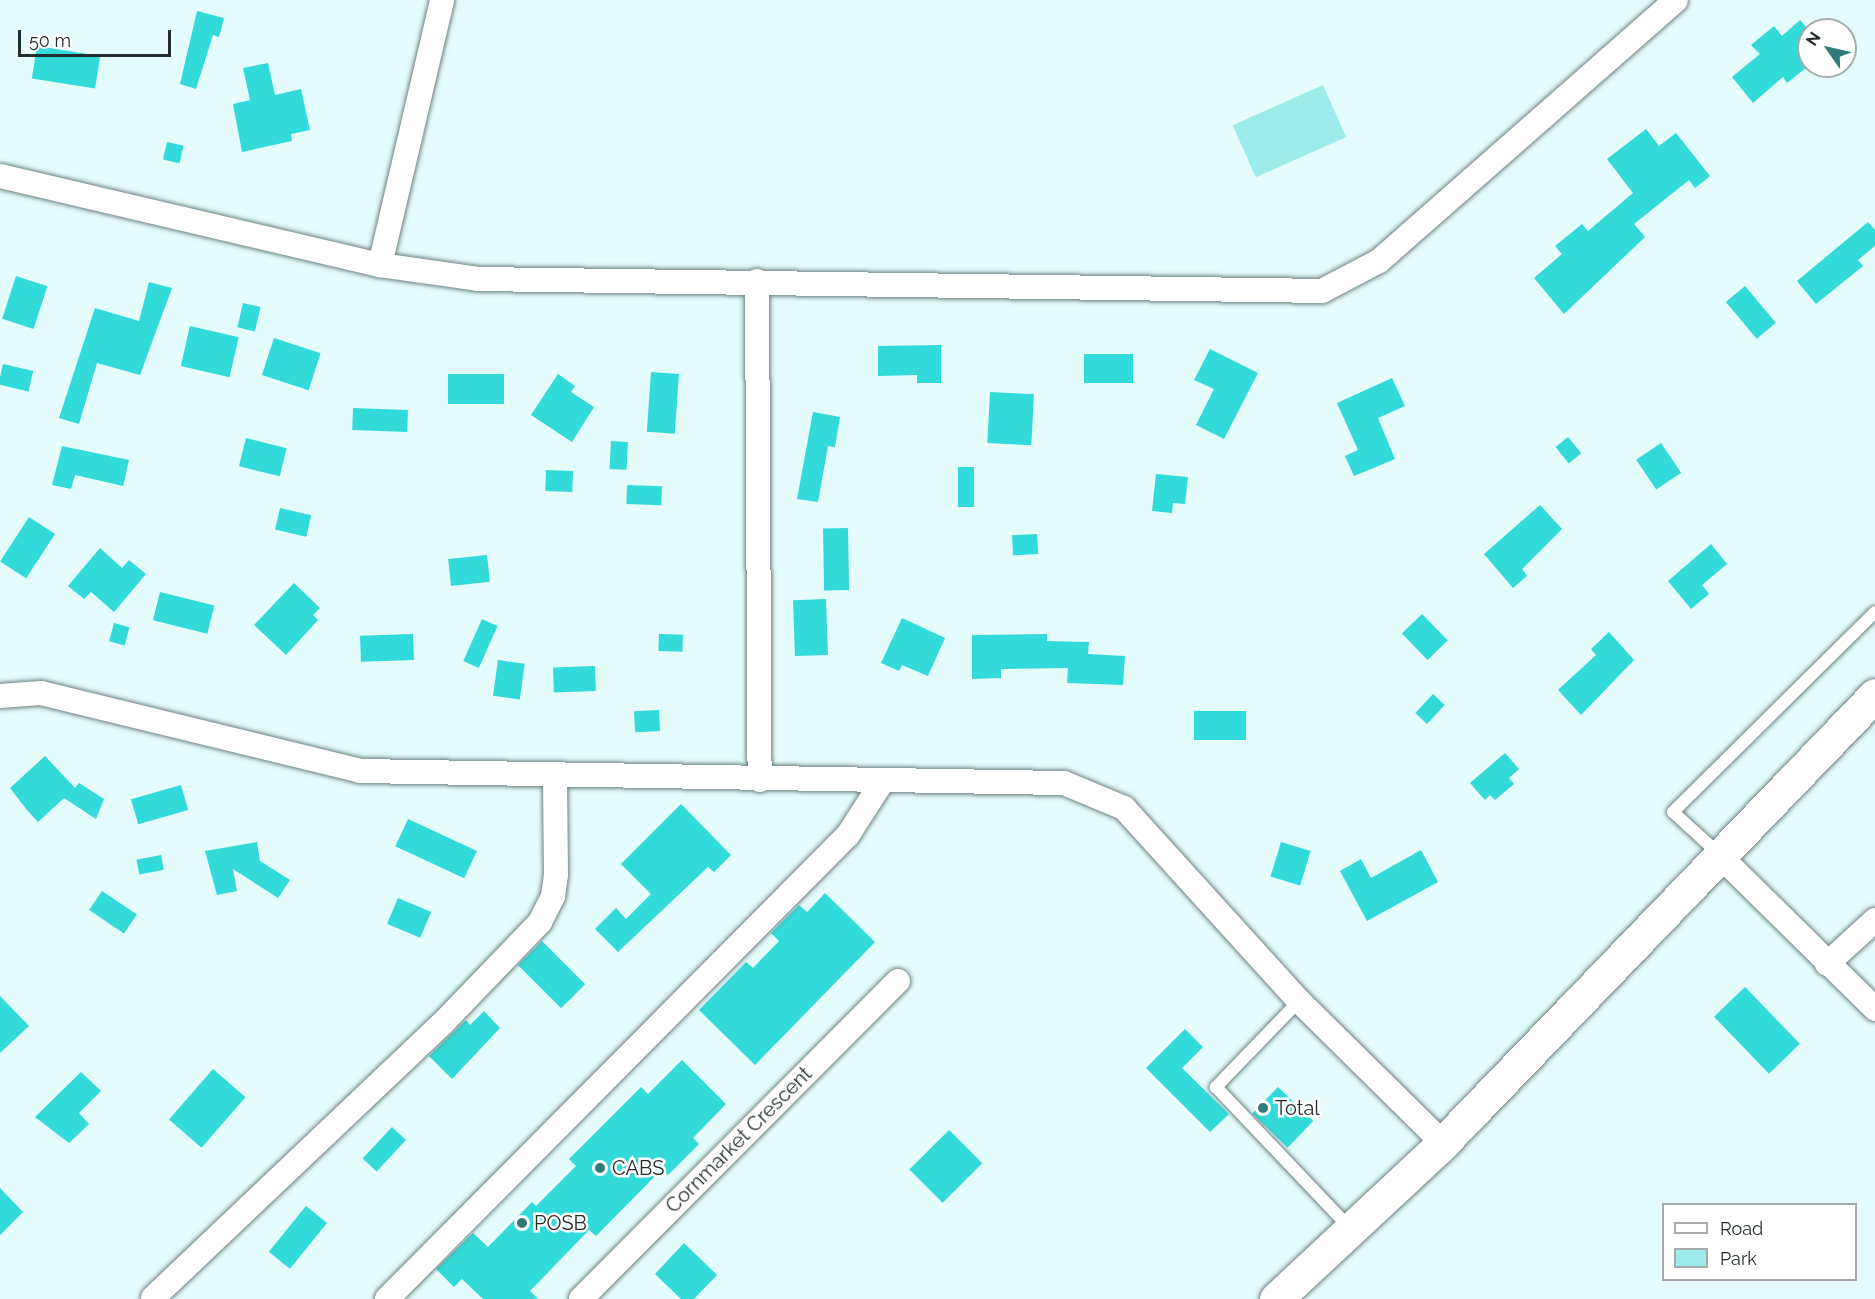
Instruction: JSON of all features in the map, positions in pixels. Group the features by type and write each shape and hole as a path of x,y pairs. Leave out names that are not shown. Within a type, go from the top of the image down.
{"street":[{"path":"380,265 442,0"},
{"path":"0,176 380,265 478,279 757,281 1322,291 1379,261 1676,0"},
{"path":"757,281 760,780"},
{"path":"0,696 41,693 360,771 555,778 1064,783 1124,808 1299,1001 1443,1143"},
{"path":"1276,1299 1443,1143 1875,695"},
{"path":"153,1298 441,1025 540,922 553,896 556,874 555,778"},
{"path":"387,1299 848,836 882,782"},
{"path":"1720,856 1875,1009"},
{"path":"1827,964 1875,920"},
{"name":"Cornmarket Crescent","path":"581,1299 897,981"}],"lane":[{"path":"1720,856 1673,812 1875,612"},
{"path":"1299,1001 1216,1087 1350,1228"}],"green space":[{"path":"1323,85 1346,137 1256,177 1233,125"}],"building":[{"path":"197,11 224,18 219,37 213,35 196,89 180,84"},
{"path":"1797,23 1797,75 1787,83 1783,77 1753,103 1732,77 1760,54 1751,45 1774,26 1782,36"},
{"path":"37,46 100,56 95,89 32,79"},
{"path":"268,63 275,95 301,89 310,130 291,134 292,141 242,152 233,104 250,100 243,68"},
{"path":"1646,129 1659,146 1676,133 1710,176 1695,188 1689,180 1634,224 1645,237 1564,314 1534,278 1562,254 1555,246 1582,224 1588,231 1633,193 1607,159"},
{"path":"167,142 184,146 180,163 163,160"},
{"path":"1868,222 1875,230 1875,246 1858,260 1863,266 1816,304 1797,281"},
{"path":"16,276 47,286 33,329 2,319"},
{"path":"149,282 172,288 140,375 97,363 79,424 59,418 95,308 139,321"},
{"path":"1745,286 1776,323 1757,339 1726,302"},
{"path":"243,303 261,307 255,331 237,327"},
{"path":"190,326 239,337 229,377 181,366"},
{"path":"274,338 321,353 309,390 262,375"},
{"path":"941,345 941,383 917,383 917,375 878,376 878,346"},
{"path":"1210,349 1258,373 1224,439 1196,425 1214,389 1194,380"},
{"path":"1084,354 1133,354 1133,383 1084,383"},
{"path":"3,364 33,371 28,391 0,385"},
{"path":"651,372 679,374 675,434 647,432"},
{"path":"448,374 504,374 504,404 448,404"},
{"path":"558,374 575,386 571,392 594,407 572,442 531,415"},
{"path":"1392,378 1405,406 1378,418 1395,459 1354,476 1345,456 1358,450 1337,403"},
{"path":"990,392 1034,394 1031,445 987,443"},
{"path":"353,408 408,410 407,432 352,430"},
{"path":"813,412 840,417 835,447 828,446 818,502 797,499"},
{"path":"1568,437 1581,453 1569,463 1556,447"},
{"path":"246,438 287,448 280,476 239,466"},
{"path":"611,441 628,442 627,470 610,469"},
{"path":"1661,443 1681,473 1656,490 1636,460"},
{"path":"62,446 129,460 123,486 75,475 71,489 52,485"},
{"path":"958,467 974,467 974,507 958,507"},
{"path":"546,470 573,471 572,492 545,491"},
{"path":"1156,474 1188,477 1185,504 1173,503 1172,513 1152,511"},
{"path":"627,485 662,486 661,505 626,504"},
{"path":"1540,505 1562,529 1522,569 1527,576 1513,588 1484,554"},
{"path":"280,508 311,515 306,537 275,529"},
{"path":"29,517 55,534 26,578 0,561"},
{"path":"823,528 848,528 849,590 824,590"},
{"path":"1037,534 1038,554 1013,555 1012,535"},
{"path":"1711,544 1727,564 1702,585 1709,594 1691,609 1668,581"},
{"path":"100,548 122,568 129,560 146,574 114,612 91,592 84,599 68,586"},
{"path":"487,555 490,582 451,586 448,559"},
{"path":"294,583 320,608 313,615 318,620 286,655 254,625"},
{"path":"160,592 214,606 207,634 153,620"},
{"path":"826,599 828,655 795,656 793,600"},
{"path":"1422,614 1448,641 1428,660 1402,633"},
{"path":"902,618 945,638 928,676 902,665 899,671 881,663"},
{"path":"482,619 498,626 479,668 463,661"},
{"path":"114,623 129,627 125,645 109,641"},
{"path":"1609,632 1634,660 1581,715 1558,690 1596,655 1591,649"},
{"path":"413,634 414,660 361,662 360,636"},
{"path":"659,634 683,635 682,652 658,651"},
{"path":"1047,634 1047,641 1089,642 1088,654 1125,656 1123,685 1067,683 1068,668 1001,669 1001,678 972,679 972,635"},
{"path":"498,660 525,664 520,699 493,696"},
{"path":"595,666 596,691 554,692 553,667"},
{"path":"1433,694 1445,705 1427,724 1415,713"},
{"path":"659,710 660,731 635,732 634,711"},
{"path":"1194,711 1246,711 1246,740 1194,740"},
{"path":"1505,753 1519,769 1509,778 1514,784 1495,800 1490,795 1485,800 1470,783"},
{"path":"45,756 75,788 79,783 104,799 96,819 64,798 38,822 27,810 10,788"},
{"path":"181,785 188,810 138,824 131,799"},
{"path":"681,804 731,855 714,872 708,867 618,952 595,929 616,908 626,919 651,894 621,864"},
{"path":"408,819 477,851 464,878 395,846"},
{"path":"257,842 260,861 290,880 278,898 233,869 237,891 217,895 205,851"},
{"path":"1281,842 1311,851 1300,885 1270,876"},
{"path":"1421,850 1438,882 1367,921 1340,871 1361,859 1371,878"},
{"path":"161,855 164,870 139,874 136,860"},
{"path":"102,891 137,914 124,934 89,910"},
{"path":"825,893 875,942 755,1065 699,1010 746,962 753,968 779,941 771,933 799,905 807,912"},
{"path":"398,898 431,912 420,938 387,924"},
{"path":"542,941 585,984 561,1008 518,965"},
{"path":"1745,987 1800,1044 1769,1074 1714,1017"},
{"path":"0,996 29,1026 0,1053"},
{"path":"484,1011 500,1028 452,1079 429,1056 466,1020 470,1025"},
{"path":"1185,1029 1203,1047 1182,1068 1229,1114 1210,1132 1146,1068"},
{"path":"682,1060 726,1104 693,1138 699,1144 668,1175 662,1169 596,1236 589,1230 530,1291 538,1299 483,1299 462,1279 454,1287 436,1269 473,1233 488,1247 532,1202 536,1206 576,1166 569,1159 641,1087 648,1094"},
{"path":"213,1069 245,1097 201,1148 169,1120"},
{"path":"81,1072 101,1091 79,1113 89,1124 69,1143 35,1117"},
{"path":"1278,1087 1313,1121 1288,1148 1252,1114"},
{"path":"392,1127 406,1140 377,1171 363,1158"},
{"path":"949,1130 982,1163 943,1203 909,1170"},
{"path":"0,1188 23,1212 0,1235"},
{"path":"306,1206 327,1223 290,1269 269,1252"},
{"path":"684,1243 717,1275 694,1299 681,1299 655,1274"}],"place":[{"name":"Total","path":"1263,1108"},
{"name":"CABS","path":"600,1168"},
{"name":"POSB","path":"522,1223"}]}
